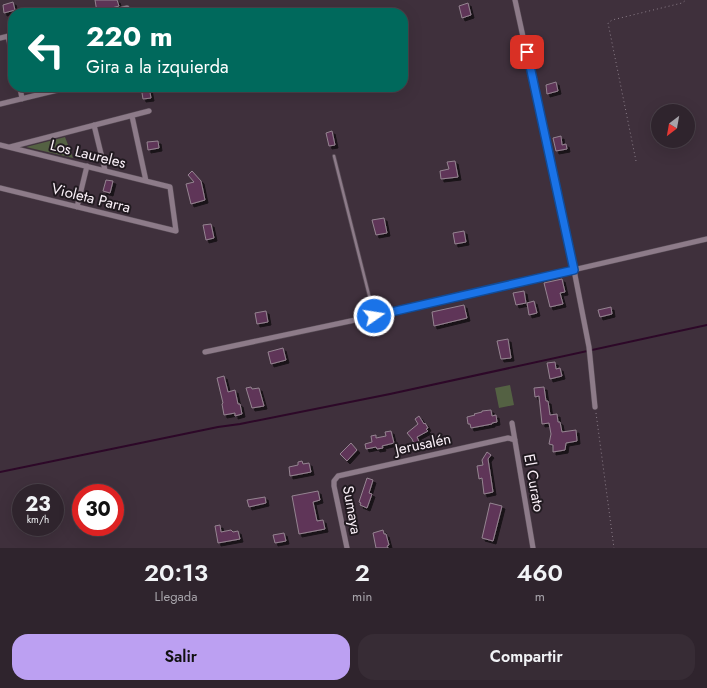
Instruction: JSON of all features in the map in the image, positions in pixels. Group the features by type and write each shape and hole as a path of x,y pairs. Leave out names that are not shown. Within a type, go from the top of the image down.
{"street":[{"path":"515,0 574,270 589,347 595,407"},
{"path":"21,92 22,99"},
{"path":"0,104 47,92"},
{"path":"9,147 149,111"},
{"path":"132,116 146,181"},
{"path":"94,126 105,170"},
{"name":"Los Laureles","path":"0,146 105,170 170,187 176,231"},
{"path":"77,207 87,166"},
{"name":"Violeta Parra","path":"0,188 176,231"},
{"path":"205,352 374,316 707,239"},
{"name":"El Curato","path":"512,423 533,548"},
{"name":"Jerusalén","path":"336,477 342,474 508,438 515,440"},
{"name":"Sumaya","path":"336,477 334,486 347,548"}],"lane":[{"path":"334,156 374,316"}],"path":[{"path":"636,161 608,23 612,20 682,3 686,0"},
{"path":"595,407 614,548"}],"green space":[{"path":"65,137 73,158 26,147"},
{"path":"510,385 514,405 499,408 495,388"}],"building":[{"path":"95,0 117,0 119,6 112,8 96,8"},
{"path":"13,2 14,8 8,8 8,12 4,13 3,5"},
{"path":"468,3 471,15 462,18 459,6"},
{"path":"556,82 558,91 547,94 546,85"},
{"path":"142,92 150,92 151,98 143,99"},
{"path":"332,131 335,145 329,146 326,133"},
{"path":"561,136 562,145 566,144 567,149 556,151 553,138"},
{"path":"158,141 159,148 148,150 147,142"},
{"path":"455,161 458,177 441,179 440,171 449,169 447,162"},
{"path":"192,171 201,181 205,200 191,204 186,184 194,182 188,175"},
{"path":"106,180 113,181 110,193 103,191"},
{"path":"384,218 387,233 376,235 372,220"},
{"path":"211,224 214,238 206,240 203,225"},
{"path":"464,231 466,242 455,244 453,233"},
{"path":"562,279 565,292 560,293 563,304 550,307 544,283"},
{"path":"524,291 526,303 516,305 513,293"},
{"path":"534,301 537,313 529,315 527,303"},
{"path":"464,305 467,318 434,326 432,312"},
{"path":"611,307 612,314 600,317 598,310"},
{"path":"266,311 268,322 257,324 255,313"},
{"path":"508,339 511,358 501,359 497,341"},
{"path":"283,348 286,360 271,364 268,352"},
{"path":"555,362 556,369 560,368 562,376 550,379 547,363"},
{"path":"224,376 228,392 235,390 242,414 235,416 235,413 224,415 223,403 217,378"},
{"path":"251,387 252,389 259,388 264,406 252,408 246,388"},
{"path":"544,387 550,415 557,414 562,432 576,430 577,441 566,443 565,450 553,452 553,445 549,444 551,434 549,423 542,424 539,396 535,397 534,388"},
{"path":"491,410 492,416 496,415 497,422 471,428 470,424 468,424 467,417 482,411"},
{"path":"419,416 428,428 426,429 428,431 417,437 421,446 416,448 412,439 407,433 418,424 415,419"},
{"path":"391,431 394,443 382,446 383,448 377,449 376,447 366,449 365,444 372,442 371,436 376,435 376,438 386,436 385,432"},
{"path":"351,443 357,450 347,461 340,454"},
{"path":"487,452 491,455 488,459 493,492 484,494 482,478 479,479 477,466 483,465 482,460"},
{"path":"302,461 303,464 309,463 311,472 290,476 289,467 298,465 298,462"},
{"path":"367,478 373,480 369,493 372,494 367,508 360,505 361,503 359,502"},
{"path":"318,491 320,500 313,502 317,521 323,520 325,529 299,534 292,496"},
{"path":"265,497 266,503 249,507 247,500"},
{"path":"490,503 502,506 493,541 482,538"},
{"path":"220,525 221,532 231,530 233,532 238,531 240,539 218,543 215,526"},
{"path":"383,530 384,534 386,534 389,545 387,546 388,548 376,548 373,533"},
{"path":"284,533 286,541 275,543 273,535"}],"waterway":[{"path":"0,472 218,427 390,394 707,325"}],"route":[{"path":"374,316 574,270 527,52"}]}
